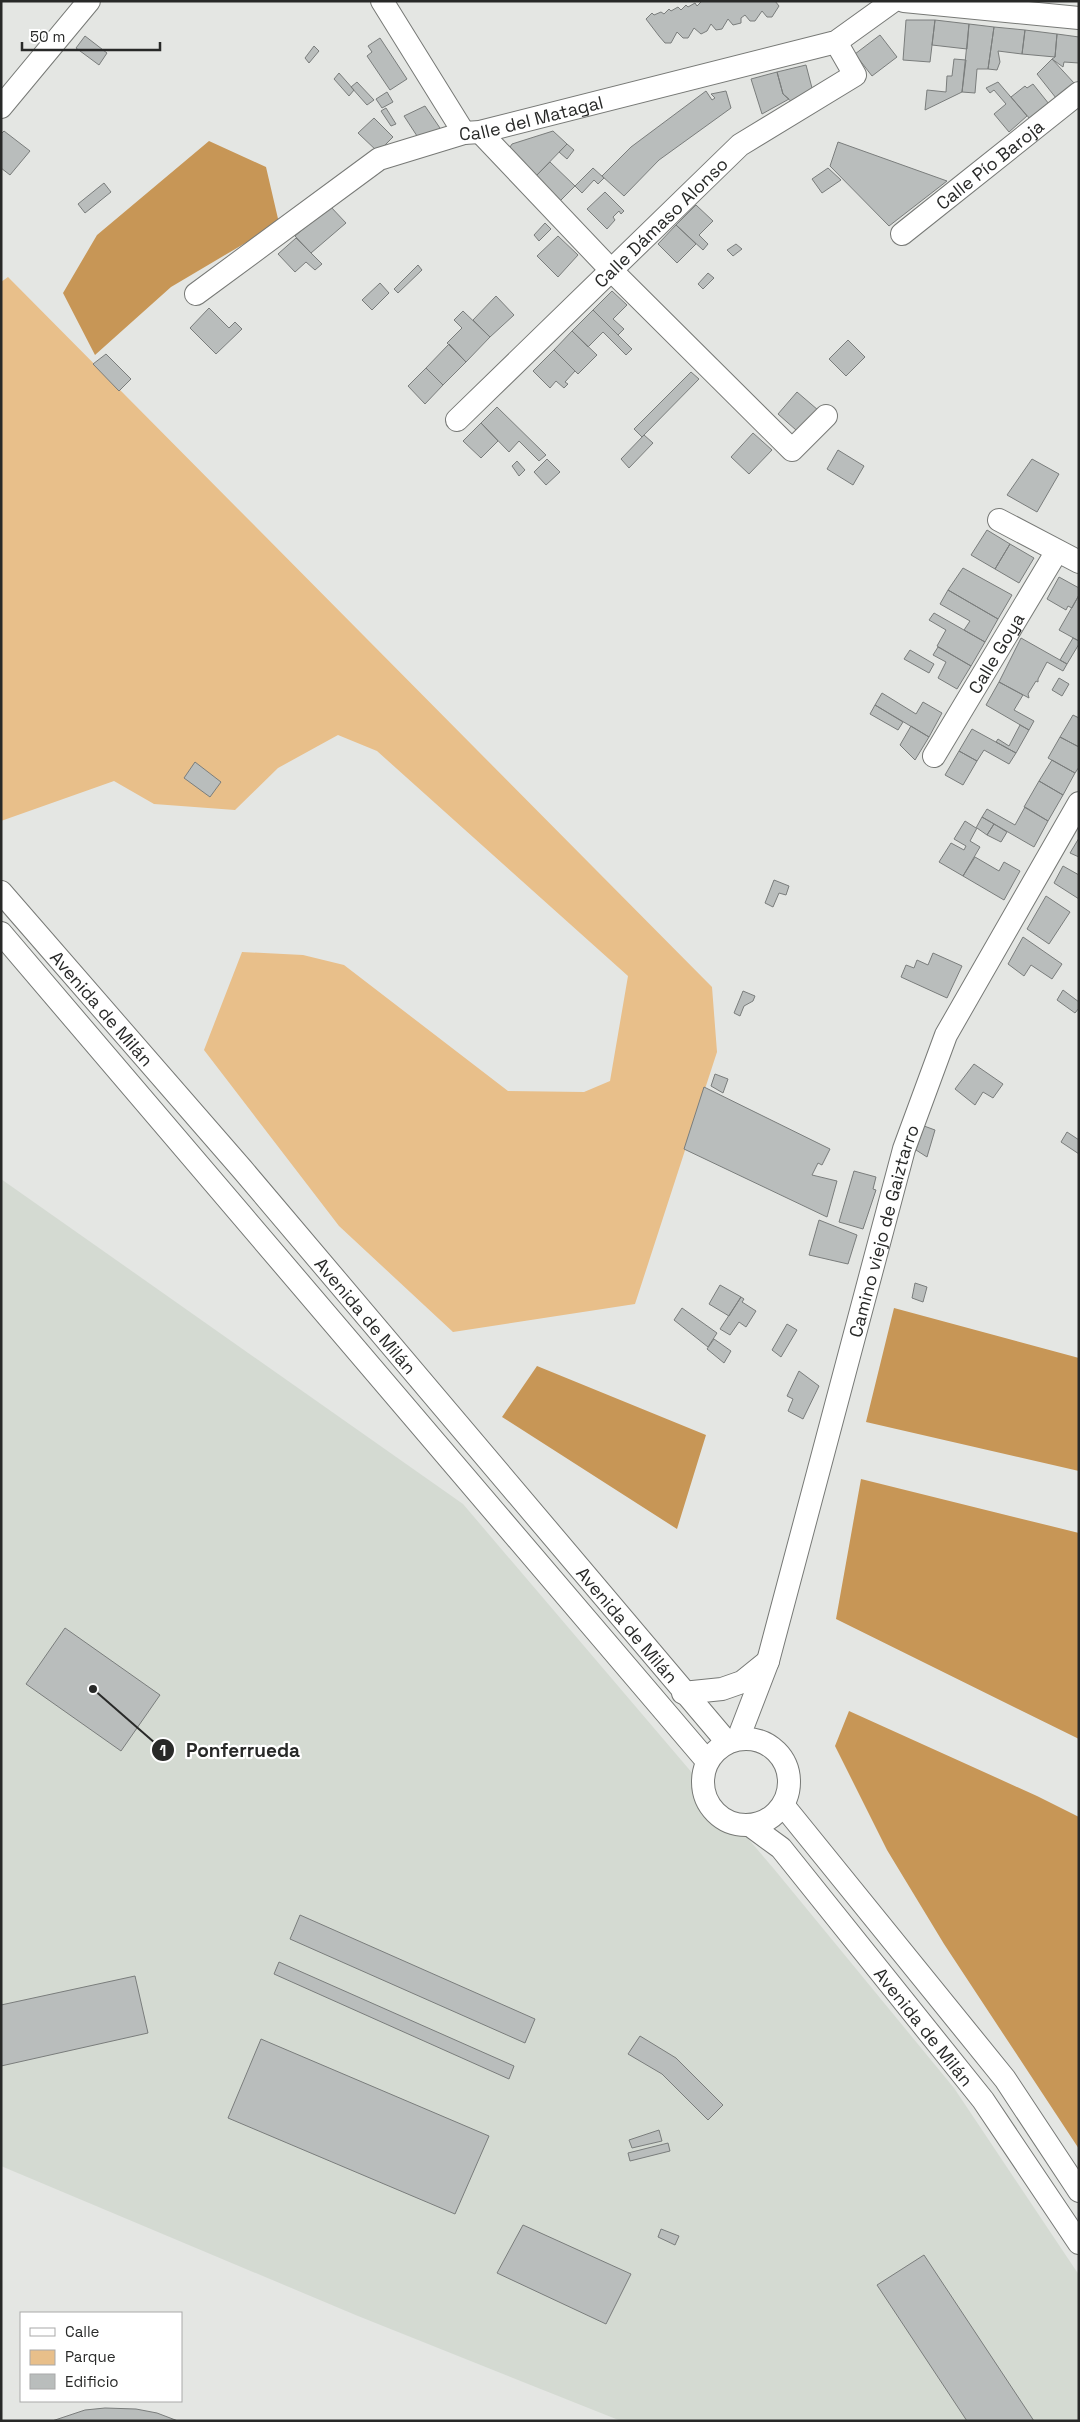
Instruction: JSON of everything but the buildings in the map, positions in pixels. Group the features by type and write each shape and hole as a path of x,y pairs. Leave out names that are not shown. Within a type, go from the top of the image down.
{"street":[{"path":"1,106 89,1"},
{"path":"382,1 472,132 792,450 826,416"},
{"name":"Calle del Matagal","path":"196,294 379,159 472,132 836,42 893,1"},
{"path":"904,1 1079,18"},
{"name":"Calle Dámaso Alonso","path":"457,420 740,145 855,75 836,42"},
{"name":"Calle Pío Baroja","path":"902,234 1079,93"},
{"path":"999,520 1079,562"},
{"name":"Calle Goya","path":"934,756 1057,550"},
{"name":"Camino viejo de Gaiztarro","path":"733,1741 759,1687 768,1661 904,1149 946,1036 1079,803"},
{"name":"Avenida de Milán","path":"1,892 242,1169 683,1693 733,1741"},
{"name":"Avenida de Milán","path":"1,932 707,1761"},
{"path":"683,1693 722,1689 742,1682 768,1661"},
{"name":"Camino viejo de Gaiztarro","path":"759,1687 765,1743"},
{"path":"752,1739 765,1743 775,1750 784,1762 789,1779 788,1793 783,1805 766,1821 751,1826 740,1826 722,1819 707,1803 702,1775 707,1761 716,1750 733,1741 752,1739"},
{"name":"Avenida de Milán","path":"783,1805 1005,2079 1079,2191"},
{"name":"Avenida de Milán","path":"751,1826 781,1848 983,2100 1079,2243"}],"shaded area":[{"path":"209,141 266,167 279,223 171,287 95,355 63,293 97,235"},
{"path":"1,1179 463,1504 774,1869 954,2088 1079,2275 1079,2421 621,2421 358,2316 1,2166"},
{"path":"894,1308 1079,1358 1079,1471 866,1422"},
{"path":"537,1366 706,1435 677,1529 502,1417"},
{"path":"861,1479 1079,1533 1079,1739 836,1619"},
{"path":"849,1711 1079,1817 1079,2149 944,1944 887,1850 835,1746"}],"green space":[{"path":"8,277 712,987 717,1052 635,1304 453,1332 339,1226 204,1050 242,952 303,955 344,965 508,1091 584,1092 610,1081 628,976 377,751 338,735 278,768 235,810 154,804 114,781 1,821 1,282"}],"place":[{"name":"Ponferrueda","path":"93,1689"}]}
